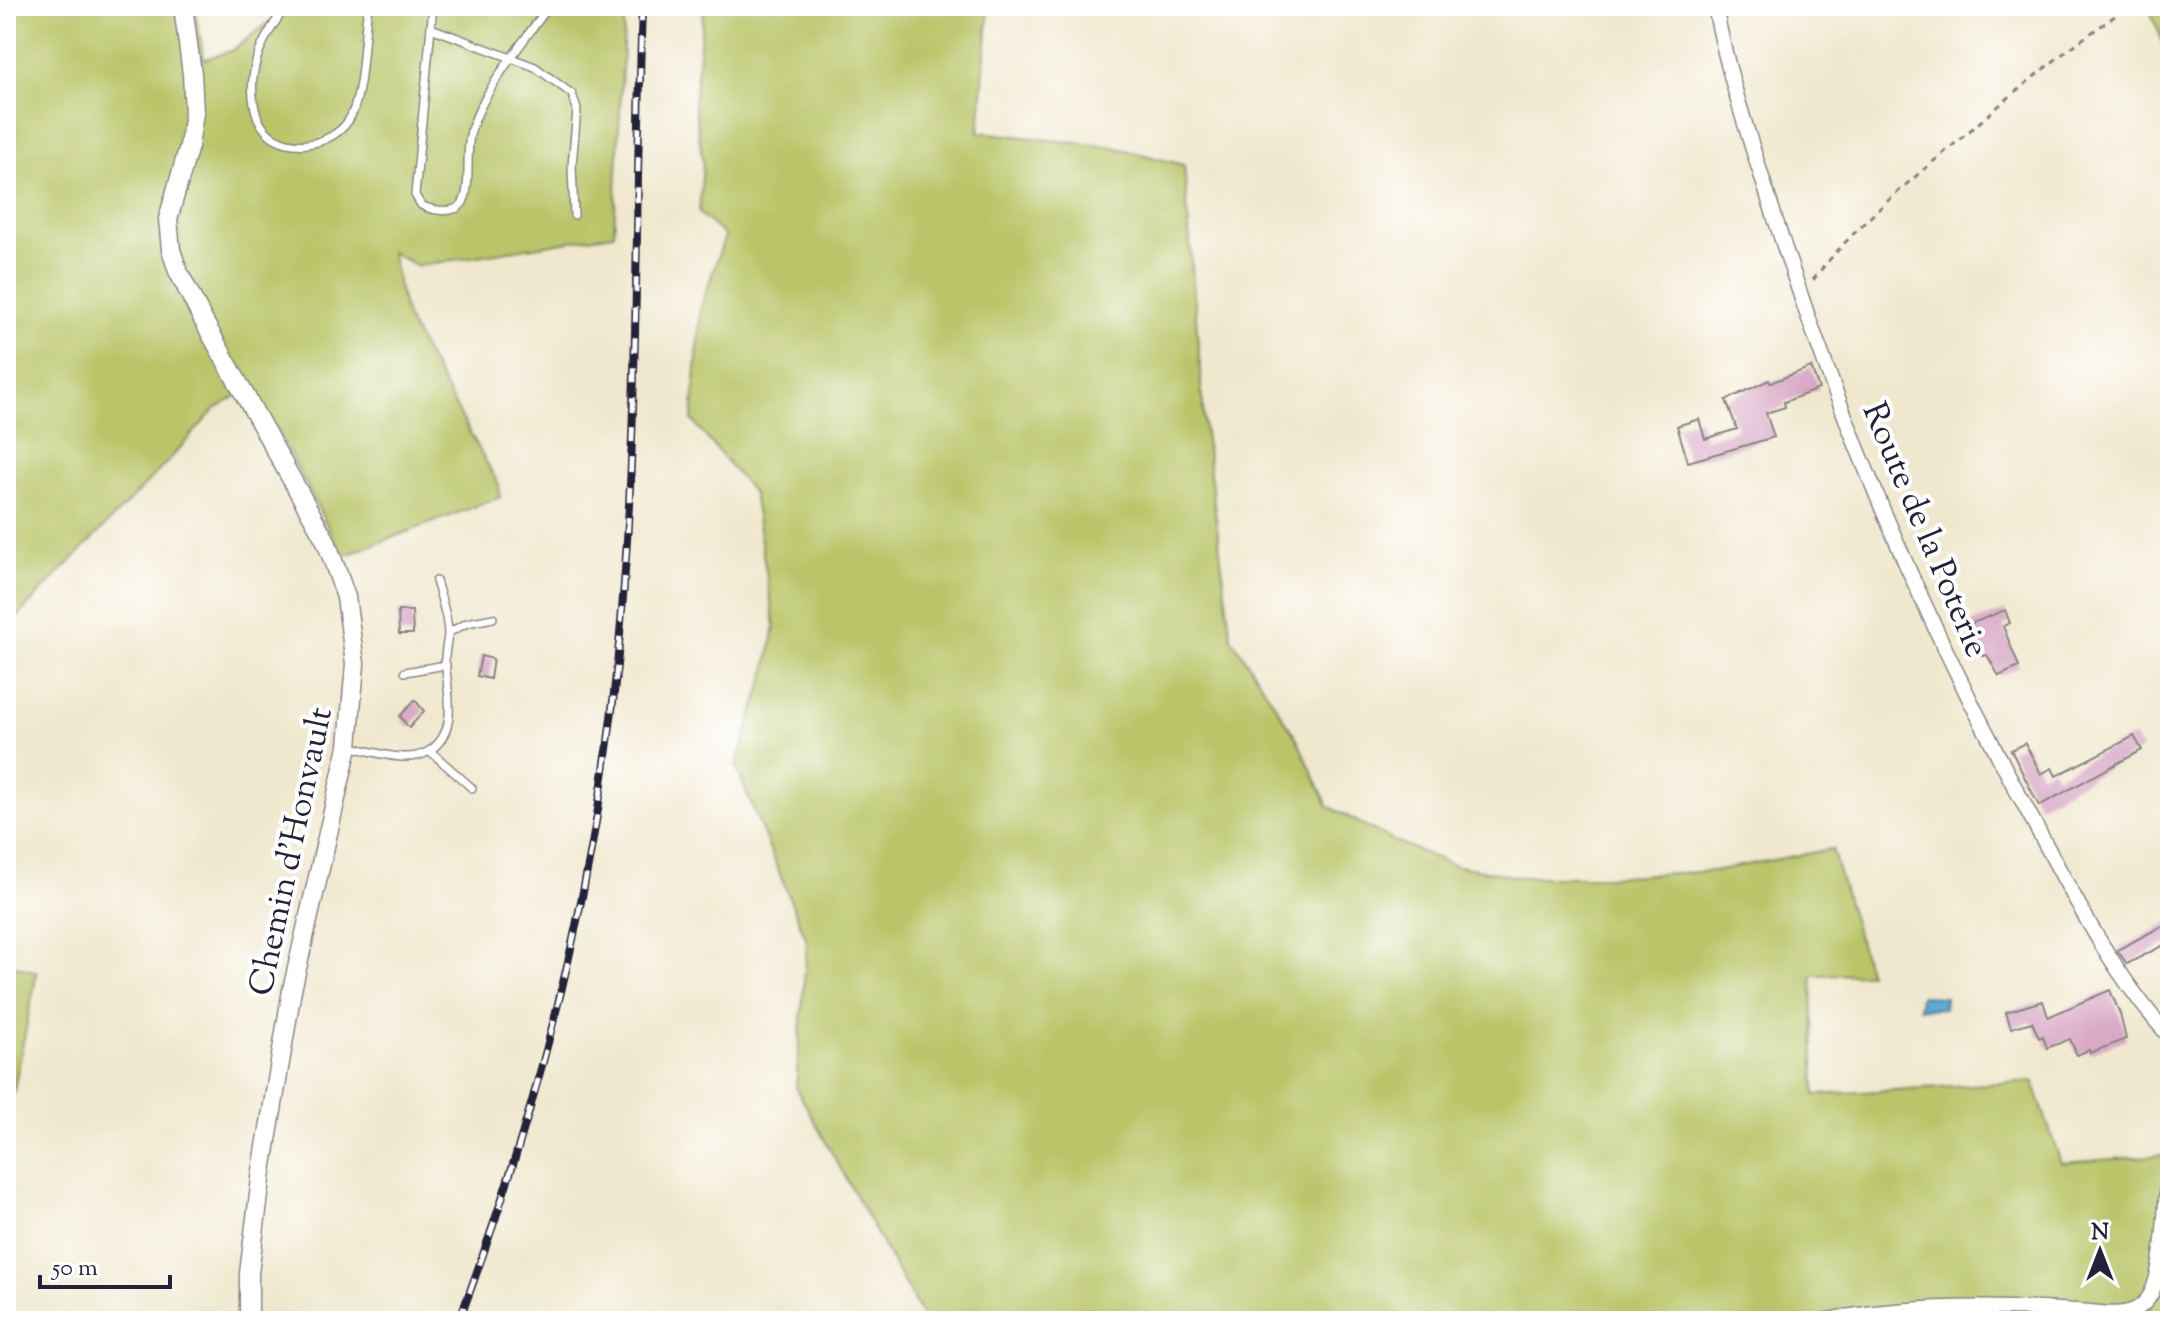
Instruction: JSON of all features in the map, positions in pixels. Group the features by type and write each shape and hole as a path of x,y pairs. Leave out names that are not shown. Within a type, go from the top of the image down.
{"street":[{"name":"Chemin d'Honvault","path":"183,6 194,113 189,146 168,219 171,250 195,306 312,512 338,569 349,611 354,650 348,746 290,1000 256,1210 249,1273 249,1321"},
{"name":"Route de la Poterie","path":"1715,6 1736,94 1800,296 1833,386 1919,593 1965,692 2107,955 2130,989 2170,1037"},
{"path":"1821,1321 1933,1309 2016,1308 2111,1314 2135,1310 2147,1300 2158,1277 2170,1150"}],"lane":[{"path":"286,6 255,63 255,109 269,134 305,144 329,137 343,127 352,114 368,6"},
{"path":"433,6 414,188 417,201 427,208 451,210 463,202 471,131 481,108 549,6"},
{"path":"431,28 535,67 569,90 575,98 574,215"},
{"path":"348,746 405,757 430,751 441,738 449,717 451,698 446,665 448,633 436,581"},
{"path":"448,633 467,623 493,618"},
{"path":"405,672 446,665"},
{"path":"430,751 472,788"}],"path":[{"path":"1800,296 1826,263 1912,179 2019,89 2096,28 2130,6"}],"green space":[{"path":"6,6 194,6 204,59 231,51 272,20 281,6 625,6 614,234 417,266 391,252 406,317 499,485 500,497 343,556 278,431 250,388 215,409 6,628"},
{"path":"704,6 989,6 979,132 1113,147 1184,165 1205,433 1231,637 1297,739 1328,806 1392,840 1453,865 1521,877 1604,877 1713,871 1832,849 1869,974 1812,975 1815,1095 2033,1081 2061,1163 2164,1155 2170,1123 2170,1321 925,1321 796,1088 807,941 736,766 764,679 775,627 753,493 692,420 701,307 725,236 699,213 703,163 694,102"},
{"path":"2148,6 2170,6 2170,58"},
{"path":"6,963 37,972 6,1130"}],"water":[{"path":"1920,996 1945,997 1944,1009 1919,1008"}],"building":[{"path":"1811,367 1819,389 1784,402 1785,407 1766,413 1774,437 1688,462 1677,426 1699,419 1705,439 1737,429 1726,400 1769,380 1770,383"},
{"path":"2005,610 2010,623 2003,626 2019,667 1999,676 1987,655 1983,656 1970,624"},
{"path":"398,611 412,611 413,634 399,634"},
{"path":"481,656 493,659 490,679 477,676"},
{"path":"415,700 424,711 409,728 400,716"},
{"path":"2134,736 2142,750 2039,806 2011,750 2025,743 2041,774 2052,768 2056,776"},
{"path":"2170,922 2170,942 2127,964 2117,950"},
{"path":"2110,990 2126,1039 2090,1053 2089,1050 2077,1055 2070,1039 2047,1048 2043,1036 2039,1038 2032,1022 2011,1028 2006,1012 2043,1001 2048,1017"}],"railway":[{"path":"459,1321 511,1172 554,1020 588,866 612,710 632,447 642,6"}]}
